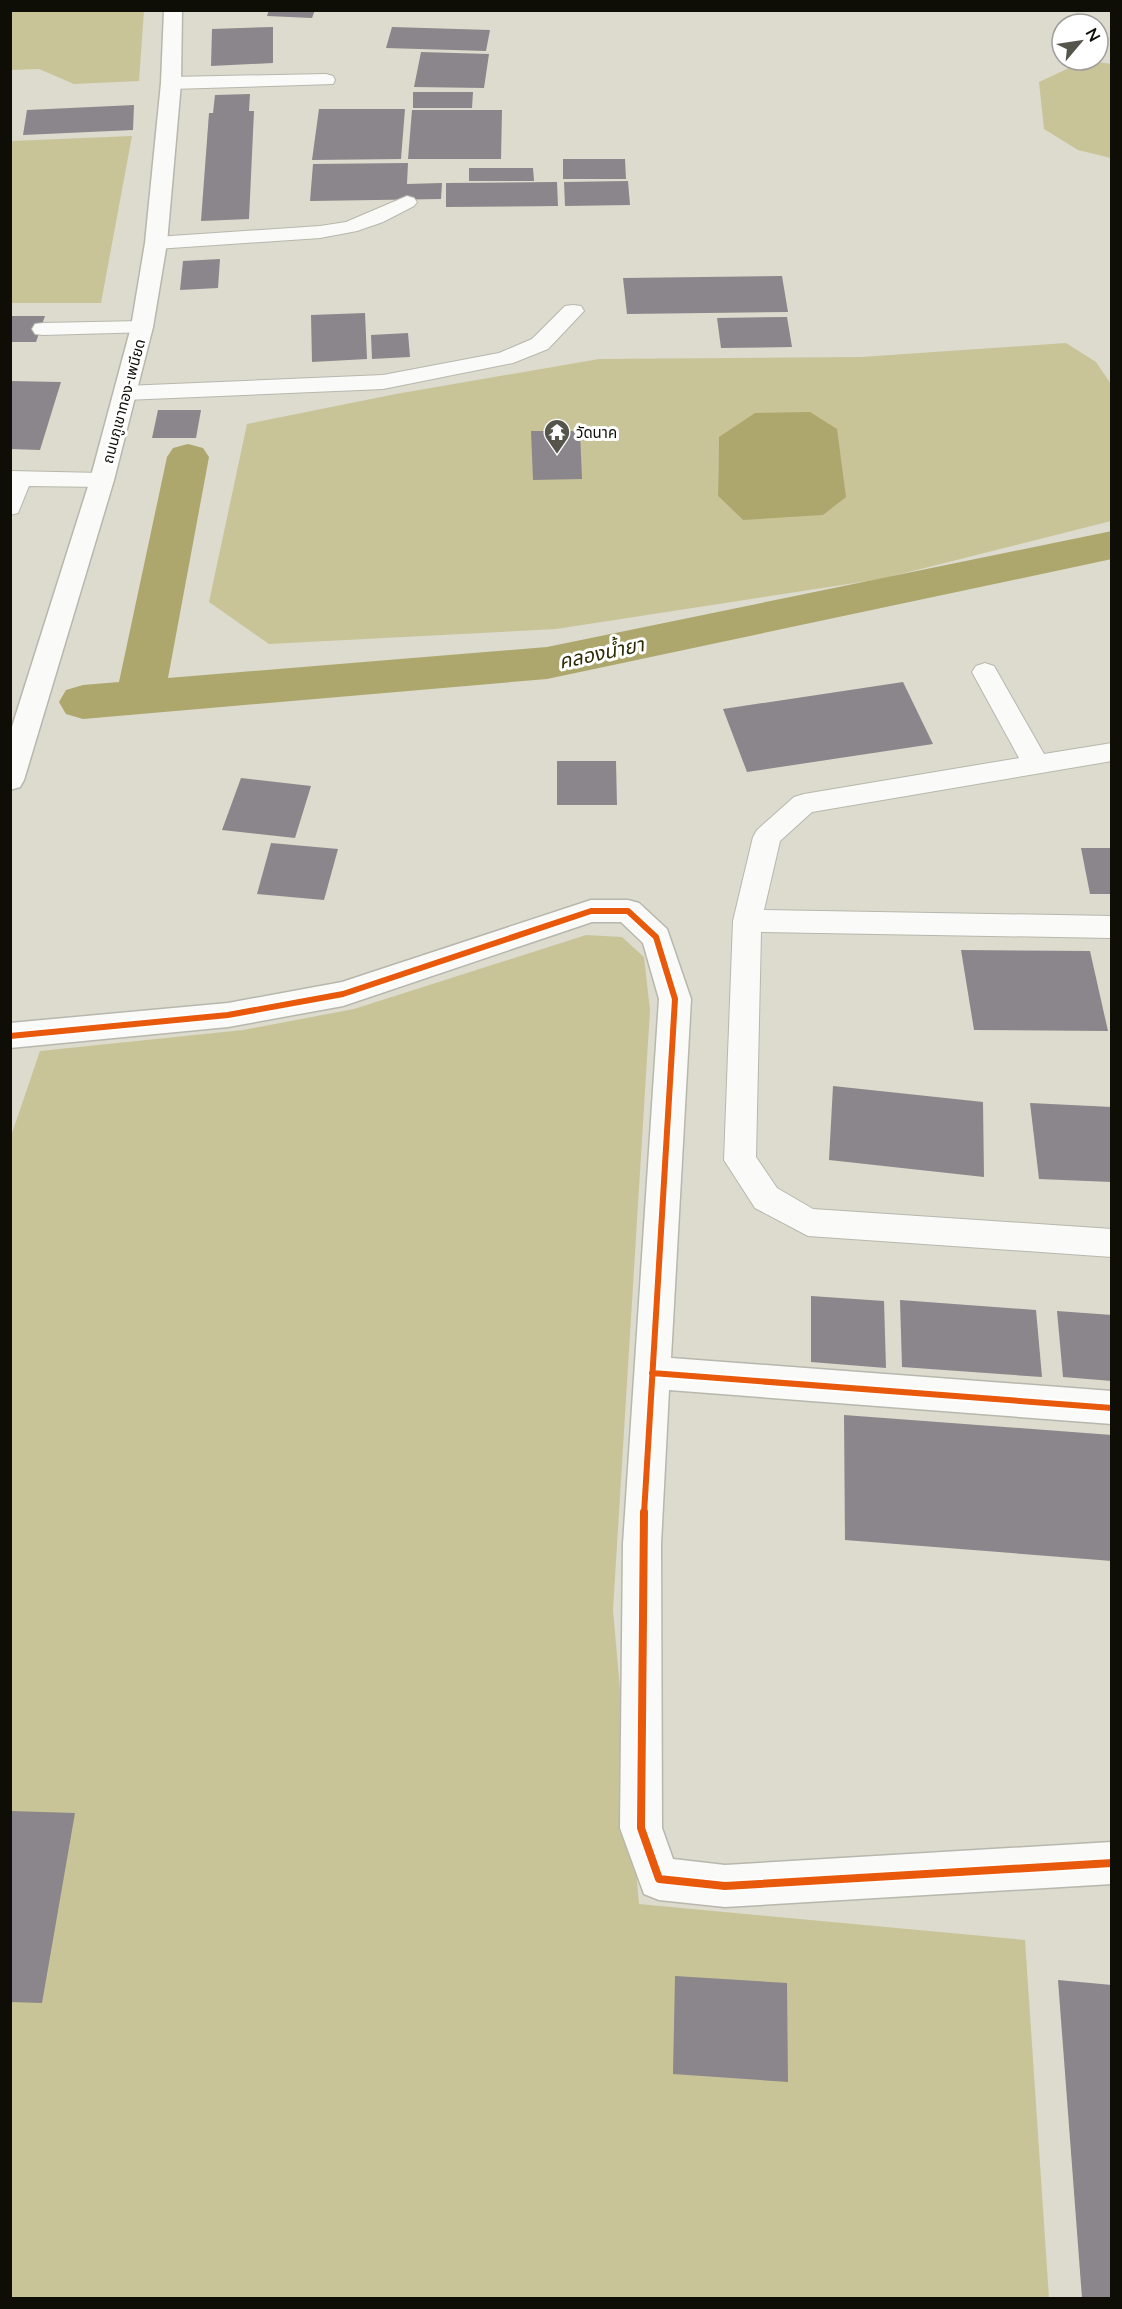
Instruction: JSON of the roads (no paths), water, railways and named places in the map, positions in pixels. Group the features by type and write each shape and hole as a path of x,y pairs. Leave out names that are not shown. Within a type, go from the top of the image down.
{"street":[{"name":"ถนนภูเขาทอง-เพนียด","path":"10,780 102,480 142,327 156,243 171,83 173,10"},
{"path":"10,1036 228,1015 343,994 591,911 628,910 656,937 675,999 642,1544 641,1828 659,1879 725,1886 1112,1863"},
{"path":"652,1373 1112,1408"}],"lane":[{"path":"171,83 326,80"},
{"path":"156,243 330,231 376,218 407,202"},
{"path":"125,393 383,382 505,358 540,344 573,311"},
{"path":"43,329 142,327"},
{"path":"10,508 15,478 102,480"},
{"path":"986,672 1036,764"},
{"path":"1112,752 804,804 767,837 747,921 740,1160 766,1198 808,1222 1112,1243"},
{"path":"747,921 1112,927"}],"waterway":[{"path":"140,697 188,457"},
{"name":"คลองน้ำยา","path":"83,702 547,663 1112,545"}],"place":[{"name":"วัดนาค","path":"557,455"}]}
